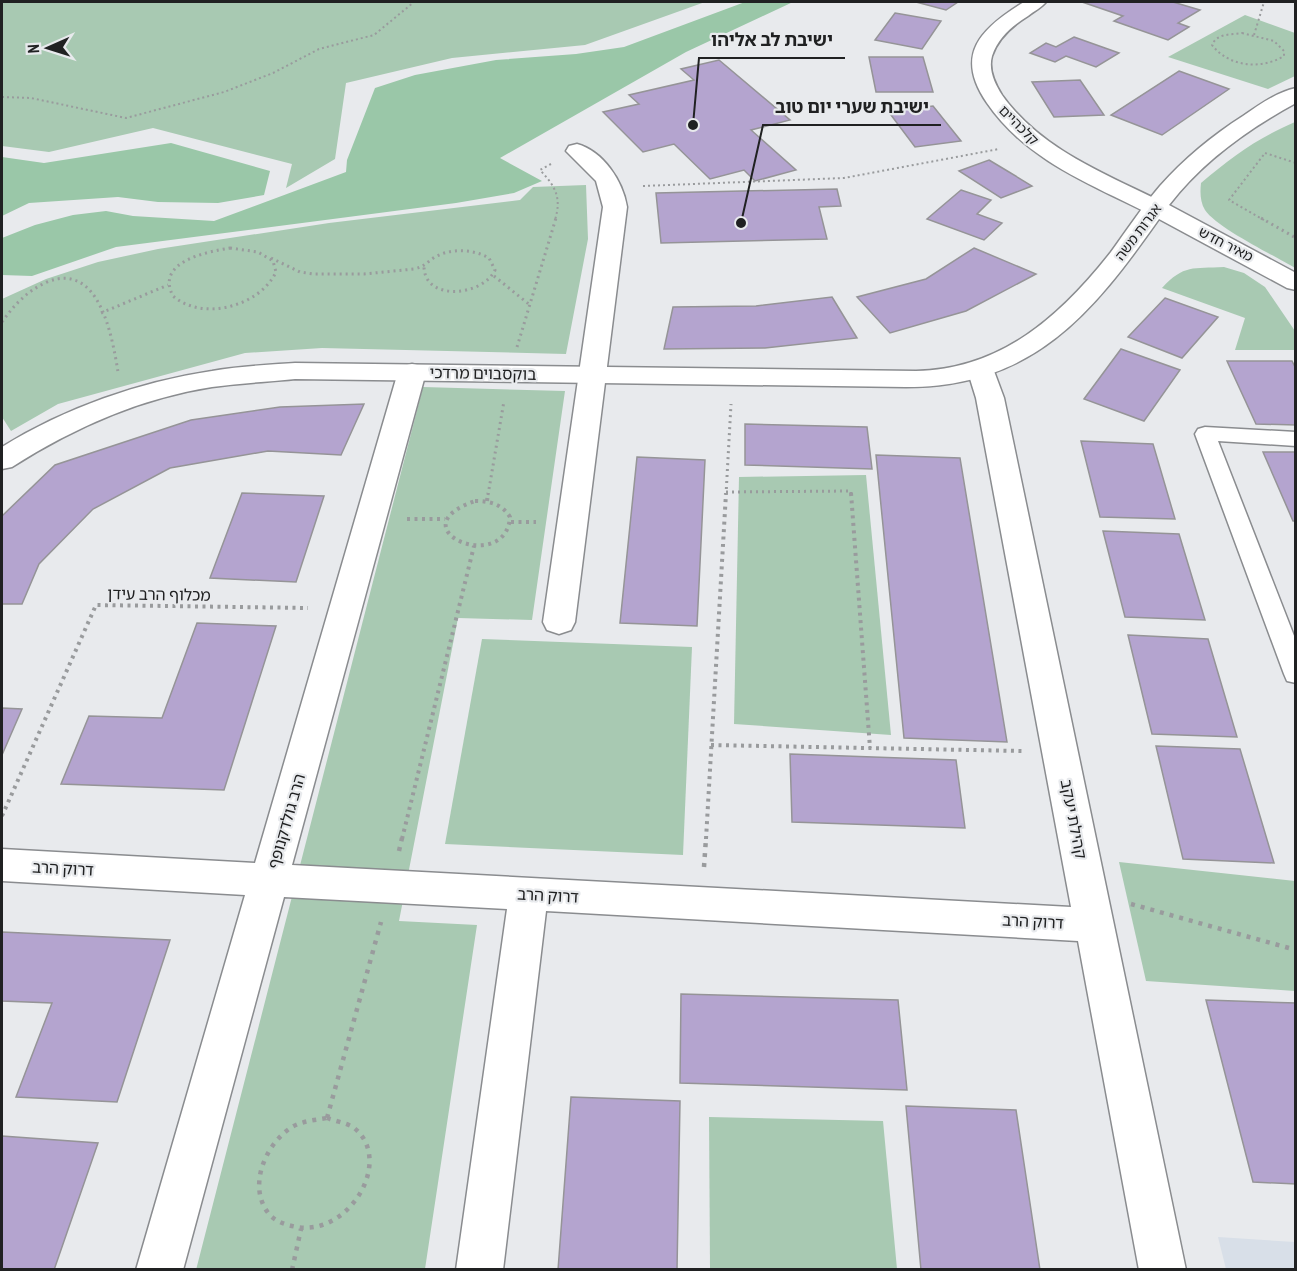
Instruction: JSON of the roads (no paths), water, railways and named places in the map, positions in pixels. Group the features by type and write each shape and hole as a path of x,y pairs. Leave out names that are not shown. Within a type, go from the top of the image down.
{"street":[{"name":"קלכהיים","path":"1036,2 1012,17 998,30 981,57 981,71 996,102 1035,143 1059,159 1156,208"},
{"name":"אגרות משה","path":"981,369 1014,356 1032,345 1066,316 1116,262 1187,171 1238,128 1296,94"},
{"path":"559,622 615,207 613,187 609,180 577,151"},
{"name":"מאיר חדש","path":"1156,208 1296,283"},
{"name":"בוקסבוים מרדכי","path":"2,460 54,430 105,407 200,381 246,375 295,371 928,378 960,375 981,369"},
{"name":"קהילת יעקב","path":"981,369 990,398 1163,1269"},
{"name":"הרב גולדקנופף","path":"159,1269 412,372"},
{"name":"דרוק הרב","path":"2,865 702,903 1092,909"},
{"path":"479,1269 529,894"}],"lane":[{"path":"1296,439 1205,434 1296,674"}],"place":[{"name":"ישיבת לב אליהו","path":"693,125"},
{"name":"ישיבת שערי יום טוב","path":"741,223"}]}
